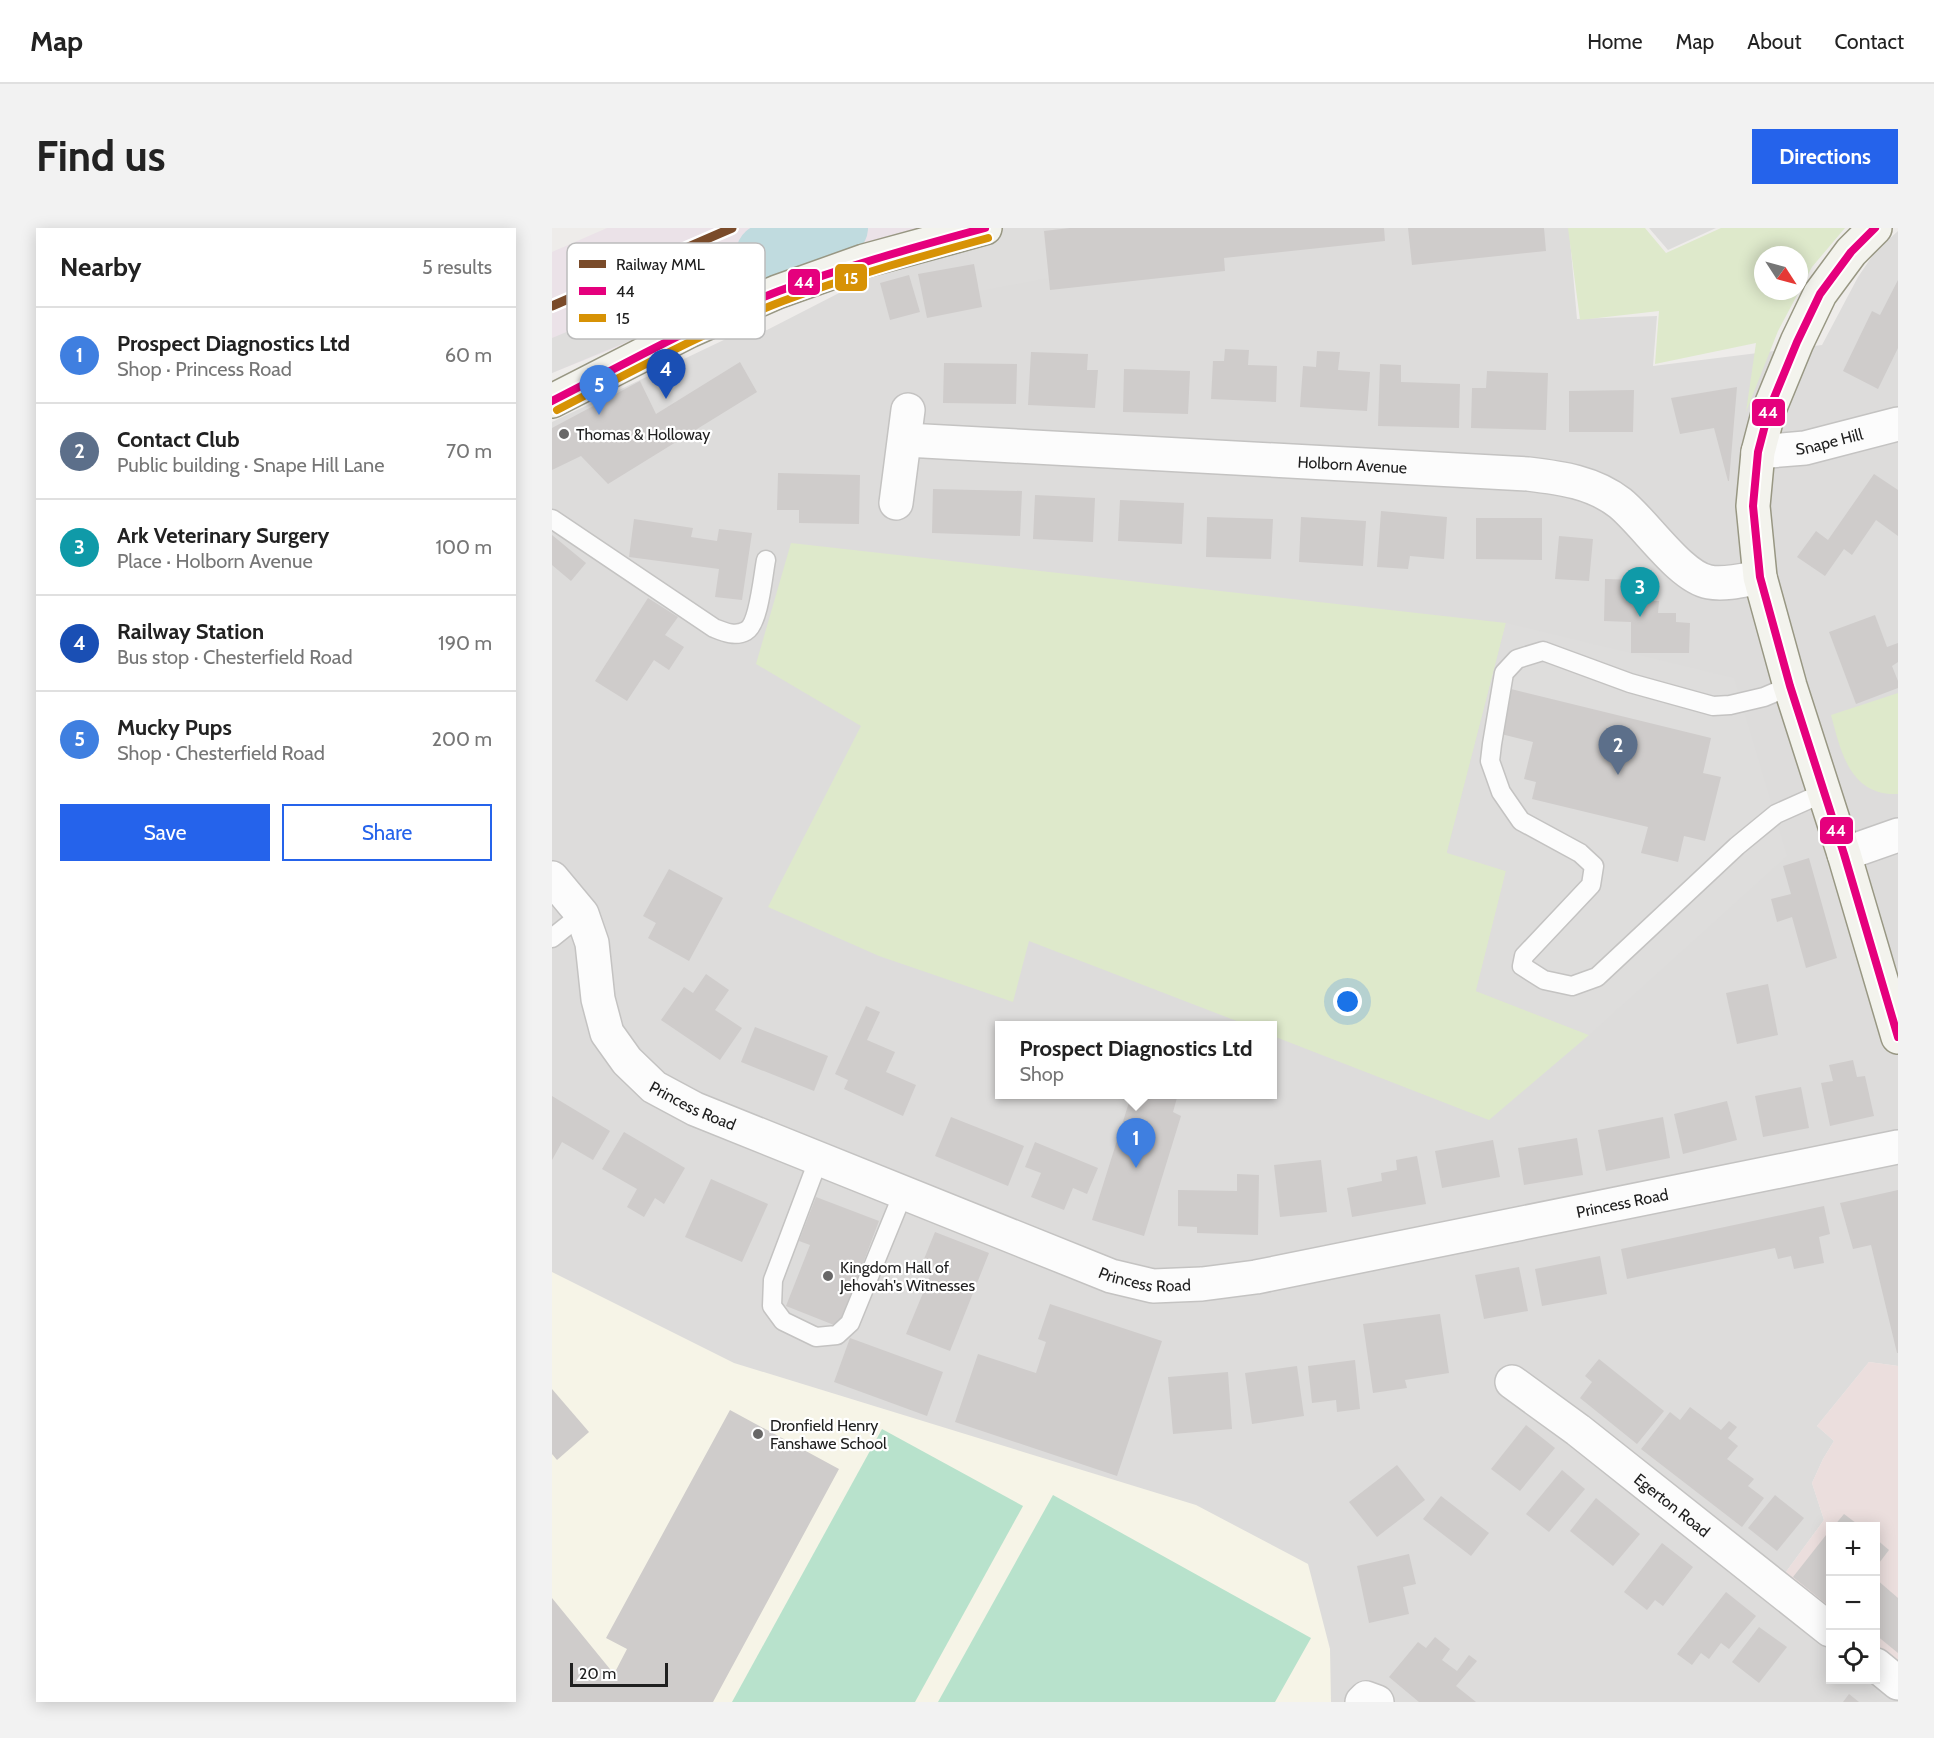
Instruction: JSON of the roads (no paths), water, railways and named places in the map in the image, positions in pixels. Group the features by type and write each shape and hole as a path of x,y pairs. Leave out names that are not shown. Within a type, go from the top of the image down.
{"street":[{"path":"765,297 864,261 985,228"},
{"path":"1875,228 1851,252 1820,294 1797,342 1769,410 1758,452 1753,506 1760,577 1790,686 1844,854 1898,1037"},
{"path":"552,401 673,339"},
{"name":"Snape Hill","path":"1758,452 1805,448 1898,424"},
{"name":"Holborn Avenue","path":"896,503 907,425 1528,474 1563,478 1594,487 1620,503 1689,574 1709,582 1731,582 1760,577"},
{"path":"1844,854 1898,836"},
{"name":"Princess Road","path":"552,878 582,914 592,943 598,999 607,1033 627,1061 654,1087 695,1109 1111,1276 1153,1286 1202,1284 1256,1277 1898,1148"},
{"name":"Egerton Road","path":"1512,1382 1578,1430 1826,1627"},
{"path":"1880,1669 1898,1683"}],"lane":[{"path":"552,519 714,628 733,635 746,631 754,622 766,560"},
{"path":"1790,686 1764,697 1730,705 1713,706 1630,682 1543,651 1517,659 1504,673 1490,761 1501,792 1521,821 1580,853 1594,866 1591,885 1524,956 1522,966 1544,980 1572,986 1597,977 1776,814 1823,793"},
{"path":"552,939 582,914"},
{"path":"819,1158 774,1280 772,1306 783,1322 816,1337 837,1335 850,1323 904,1191"}],"waterway":[{"path":"765,253 839,228"}],"rail line":[{"name":"MML","path":"697,243 732,228"},
{"name":"MML","path":"552,306 567,300"}],"place":[{"name":"Railway Station","path":"666,399"},
{"name":"Mucky Pups","path":"599,415"},
{"name":"Thomas & Holloway","path":"564,434"},
{"name":"Ark Veterinary Surgery","path":"1640,617"},
{"name":"Contact Club","path":"1618,775"},
{"name":"Prospect Diagnostics Ltd","path":"1136,1168"},
{"name":"Kingdom Hall of Jehovah's Witnesses","path":"828,1276"},
{"name":"Dronfield Henry Fanshawe School","path":"758,1434"}]}
